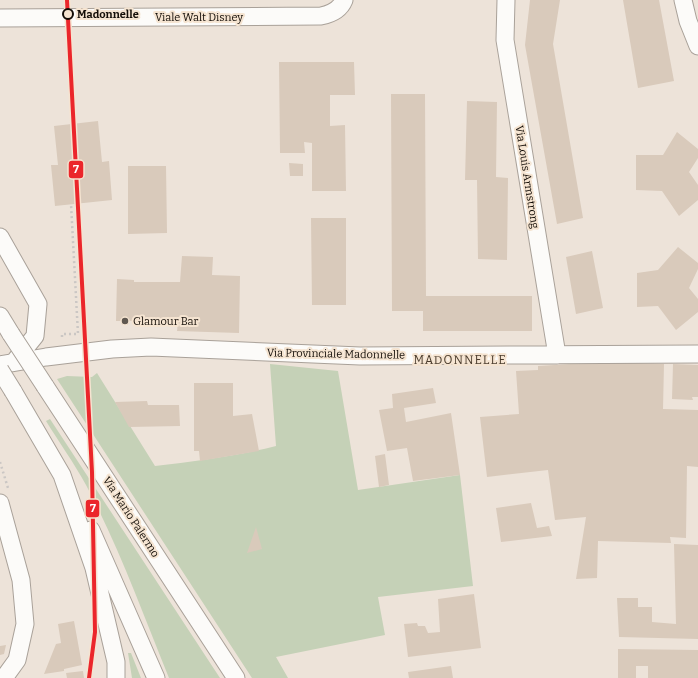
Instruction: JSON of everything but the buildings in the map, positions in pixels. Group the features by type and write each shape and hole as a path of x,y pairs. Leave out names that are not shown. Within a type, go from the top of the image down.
{"street":[{"name":"Viale Walt Disney","path":"0,18 321,16 329,14 337,9 344,0"},
{"name":"Via Louis Armstrong","path":"506,0 504,40 557,354"},
{"path":"683,0 688,21 698,46"},
{"path":"0,237 38,304 35,336 5,366 13,391 62,475 96,540 156,678"},
{"name":"Via Mario Palermo","path":"0,316 236,678"},
{"name":"Via Provinciale Madonnelle","path":"5,366 112,348 151,347 360,356 698,354"},
{"path":"62,475 94,568 116,662 116,678"},
{"path":"0,503 21,580 25,624 17,660 4,678"}],"path":[{"path":"71,204 78,334 62,334 62,338 78,338"}],"green space":[{"path":"270,364 338,371 358,490 460,475 473,586 378,597 385,635 276,657 288,678 252,678 57,379 67,376 92,377 97,373 155,466 201,460 276,446"},
{"path":"50,419 220,678 169,678 130,581 98,508 81,477 46,421"},
{"path":"128,653 131,653 141,678 132,678"}],"transit line":[{"name":"7","path":"67,0 92,472 95,632 89,678"}],"place":[{"name":"Madonnelle","path":"68,14"},
{"name":"Glamour Bar","path":"125,321"}],"district":[{"name":"MADONNELLE","path":"460,360"}]}
